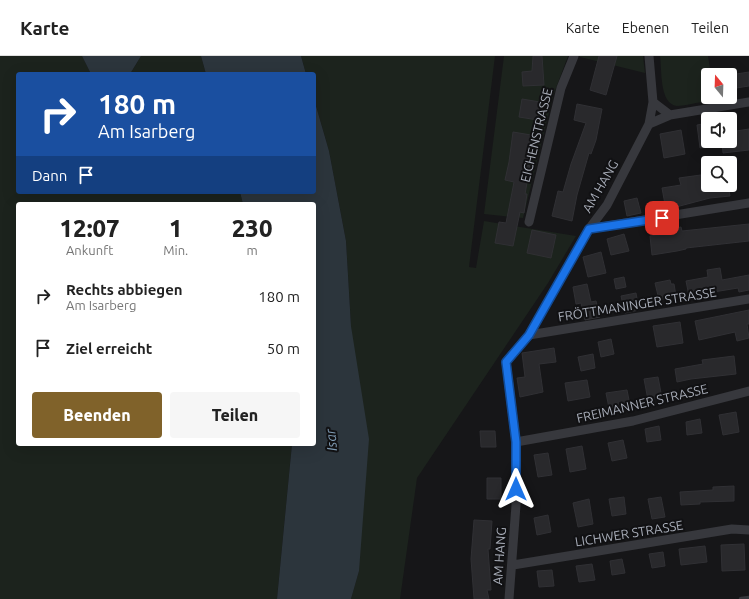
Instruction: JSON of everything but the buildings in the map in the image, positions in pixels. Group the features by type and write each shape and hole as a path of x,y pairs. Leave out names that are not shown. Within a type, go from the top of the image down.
{"street":[{"name":"EICHENSTRASSE","path":"529,222 561,88 574,56"},
{"name":"AM HANG","path":"509,599 513,565 516,505 516,442 506,362 529,335 589,229 607,205 649,124 653,102 649,56"},
{"path":"653,102 670,115"},
{"path":"649,124 670,115 749,102"},
{"path":"589,229 749,203"},
{"name":"FRÖTTMANINGER STRASSE","path":"529,335 749,300"},
{"name":"FREIMANNER STRASSE","path":"516,442 633,421 749,391"},
{"name":"LICHWER STRASSE","path":"513,565 732,529 749,530"}],"lane":[{"path":"741,599 749,598"}],"shaded area":[{"path":"0,56 82,56 90,72 16,72 16,194 240,194 242,202 16,202 16,446 292,446 277,599 0,599"},
{"path":"141,56 201,56 205,72 131,72"},
{"path":"301,56 495,56 469,267 476,268 484,221 576,236 548,283 417,478 400,599 351,599 359,571 351,326 346,241 329,151 316,106 316,72 305,72"},
{"path":"504,56 568,56 553,96 523,218 484,214"},
{"path":"643,56 645,73 580,57"},
{"path":"660,56 708,56 710,68 701,68 701,102 680,106 671,104 664,93"}],"water":[{"path":"82,56 141,56 131,72 90,72"},
{"path":"201,56 301,56 305,72 205,72"},
{"name":"Isar","path":"316,106 329,151 346,241 351,326 369,439 359,571 351,599 277,599 292,446 316,446 316,202 242,202 240,194 316,194"}],"route":[{"path":"516,489 516,442 506,362 529,335 589,229 662,218"}]}
